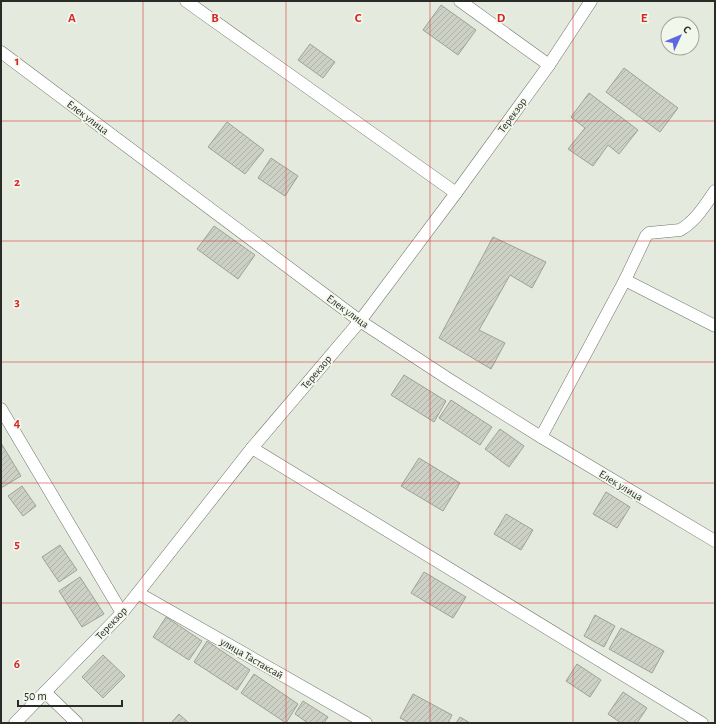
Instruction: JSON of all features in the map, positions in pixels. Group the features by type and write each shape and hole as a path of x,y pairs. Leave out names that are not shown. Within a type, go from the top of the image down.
{"street":[{"path":"186,1 456,193"},
{"path":"460,1 549,65"},
{"name":"Терекзор","path":"15,723 122,613 252,448 360,321 456,193 549,65 591,1"},
{"name":"Елек улица","path":"1,52 360,321 541,437 715,541"},
{"path":"541,437 625,280 647,234 680,230 684,228 695,219 715,191"},
{"path":"625,280 715,326"},
{"path":"1,409 122,613"},
{"path":"252,448 702,723"},
{"name":"улица Тастаксай","path":"138,593 366,723"},
{"path":"45,692 77,723"}],"building":[{"path":"441,5 476,30 458,55 423,30"},
{"path":"310,44 335,62 323,78 298,60"},
{"path":"624,68 678,108 660,132 606,92"},
{"path":"589,93 638,130 619,154 608,145 593,166 568,149 585,128 571,117"},
{"path":"227,122 264,150 245,174 208,147"},
{"path":"271,158 298,176 285,196 258,178"},
{"path":"214,226 255,255 238,279 197,249"},
{"path":"493,237 546,262 532,288 510,275 479,330 505,343 491,369 439,338"},
{"path":"404,375 446,401 434,422 391,395"},
{"path":"451,400 492,427 480,445 439,418"},
{"path":"500,429 524,446 509,467 485,449"},
{"path":"1,443 21,476 1,488"},
{"path":"419,458 460,483 443,511 401,486"},
{"path":"22,486 36,506 23,516 8,496"},
{"path":"606,492 630,507 617,528 593,514"},
{"path":"506,514 533,530 521,550 494,534"},
{"path":"60,545 77,570 59,582 42,557"},
{"path":"424,572 466,597 453,618 411,593"},
{"path":"80,577 104,614 82,627 59,591"},
{"path":"595,615 615,626 604,647 584,636"},
{"path":"166,617 202,641 189,660 153,637"},
{"path":"621,628 664,651 652,673 609,649"},
{"path":"207,641 250,670 237,690 194,662"},
{"path":"103,655 125,676 103,698 82,677"},
{"path":"577,664 601,680 590,697 566,681"},
{"path":"254,674 298,704 286,723 241,693"},
{"path":"623,692 647,708 637,723 621,723 608,714"},
{"path":"413,694 452,715 448,723 410,723 400,718"},
{"path":"303,701 328,717 324,723 308,723 295,714"},
{"path":"179,714 189,723 171,723"},
{"path":"460,717 470,723 456,723"}]}
